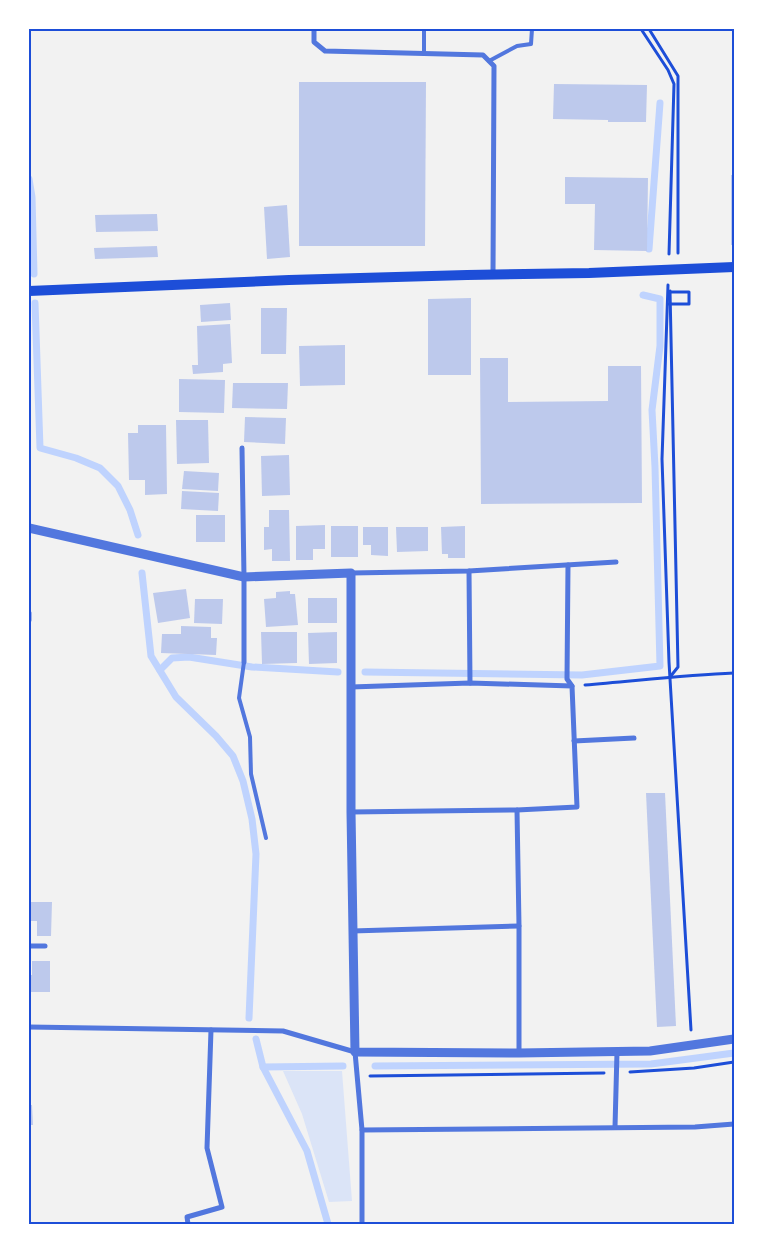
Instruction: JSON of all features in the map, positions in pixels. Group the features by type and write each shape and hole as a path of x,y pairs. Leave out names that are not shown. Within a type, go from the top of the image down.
{"main road":[{"path":"29,290 289,280 589,273 734,267"}],"street":[{"path":"314,29 314,42 325,51 483,55 494,66 493,275"},
{"path":"242,448 244,662"},
{"path":"29,528 244,577 469,571 616,562"},
{"path":"351,812 517,810 577,807 572,686 567,679 568,565"},
{"path":"469,571 470,681"},
{"path":"352,573 350,687 352,931 355,1052 362,1130 362,1224"},
{"path":"29,613 29,620"},
{"path":"350,687 470,681 572,686"},
{"path":"574,741 634,738"},
{"path":"517,810 519,1052"},
{"path":"352,931 519,926"},
{"path":"29,946 45,946"},
{"path":"29,1027 283,1031 355,1052 650,1051 734,1039"},
{"path":"188,1224 187,1217 222,1207 207,1148 211,1030"},
{"path":"615,1127 617,1052"},
{"path":"362,1130 696,1127 734,1124"}],"lane":[{"path":"424,29 424,54"},
{"path":"490,61 517,46 531,44 532,29"},
{"path":"244,662 239,698 250,737 251,774 266,838"}],"path":[{"path":"641,29 668,70 674,84 669,254"},
{"path":"649,29 678,76 678,269"},
{"path":"670,678 678,667 669,284 662,459 669,662 691,1030"},
{"path":"667,304 689,304 689,292 670,292"},
{"path":"572,686 670,678 693,674 734,673"},
{"path":"357,1076 616,1073 734,1062"}],"shaded area":[{"path":"283,1071 342,1071 352,1201 329,1202 302,1114"}],"building":[{"path":"299,82 426,82 425,246 299,246"},
{"path":"554,84 647,85 646,122 553,119"},
{"path":"731,175 734,175 734,245 731,245"},
{"path":"565,177 648,178 647,251 594,250 595,204 565,204"},
{"path":"287,205 290,257 267,259 264,207"},
{"path":"157,214 158,231 96,232 95,215"},
{"path":"157,246 158,257 95,259 94,248"},
{"path":"471,298 471,375 428,375 428,299"},
{"path":"230,303 231,320 201,322 200,305"},
{"path":"261,308 287,308 286,354 261,354"},
{"path":"230,324 232,363 223,364 223,372 193,374 192,365 198,365 197,326"},
{"path":"345,345 345,385 300,386 299,346"},
{"path":"480,358 508,358 508,402 608,401 608,366 641,366 642,503 481,504"},
{"path":"179,379 225,380 224,413 179,412"},
{"path":"233,383 288,383 287,409 232,408"},
{"path":"245,417 286,418 285,444 244,442"},
{"path":"176,420 208,420 209,463 177,464"},
{"path":"138,425 166,425 167,494 145,495 145,480 129,480 128,433 138,433"},
{"path":"289,455 290,495 262,496 261,456"},
{"path":"184,471 219,473 218,491 182,489"},
{"path":"182,491 219,493 218,511 181,509"},
{"path":"269,510 289,510 290,561 272,561 272,549 264,550 264,527 269,527"},
{"path":"196,515 225,515 225,542 196,542"},
{"path":"325,525 325,549 313,549 313,560 296,560 296,526"},
{"path":"331,526 358,526 358,557 331,557"},
{"path":"465,526 465,558 448,558 448,554 442,554 441,527"},
{"path":"363,527 388,527 388,556 371,555 371,545 363,545"},
{"path":"396,527 428,527 428,551 397,552"},
{"path":"186,589 190,618 158,623 153,593"},
{"path":"290,591 290,594 295,594 298,625 266,627 264,599 276,598 276,592"},
{"path":"308,598 337,598 337,623 308,623"},
{"path":"195,599 223,599 222,624 194,623"},
{"path":"181,626 211,627 211,638 217,638 216,655 161,653 162,634 181,634"},
{"path":"261,632 297,632 297,663 262,664"},
{"path":"337,632 337,663 309,664 308,633"},
{"path":"646,793 665,793 676,1026 657,1027"},
{"path":"29,902 52,902 51,936 37,936 37,921 29,921"},
{"path":"32,961 50,961 50,992 29,992 29,975 32,975"},
{"path":"29,1105 32,1105 33,1125 29,1125"}],"waterway":[{"path":"649,249 660,103"},
{"path":"29,179 32,197 34,274"},
{"path":"365,672 582,675 660,666 652,410 660,346 660,299 643,295"},
{"path":"35,303 40,448 76,458 100,468 118,486 130,510 138,535"},
{"path":"142,573 151,656 176,697 216,736 233,756 243,781 252,819 256,854 249,1018"},
{"path":"160,670 172,658 189,657 252,667 338,672"},
{"path":"256,1039 263,1067 307,1151 328,1224"},
{"path":"375,1066 651,1064 734,1053"},
{"path":"263,1067 343,1066"}]}
